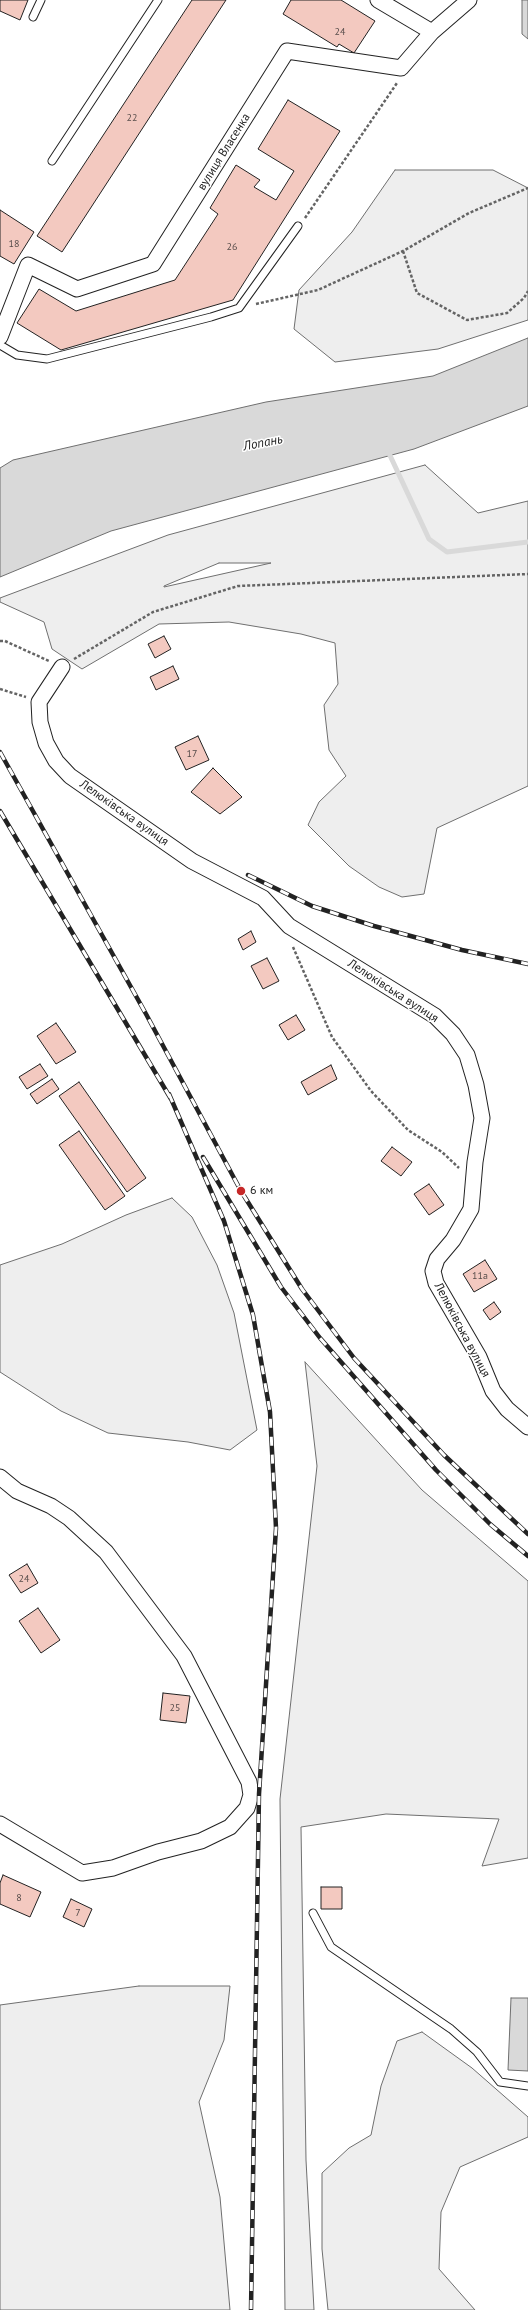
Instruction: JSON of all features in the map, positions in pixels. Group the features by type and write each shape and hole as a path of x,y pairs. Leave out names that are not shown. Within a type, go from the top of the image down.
{"street":[{"path":"378,0 432,32 469,0"},
{"name":"вулиця Власенка","path":"0,337 28,265 77,288 153,264 287,51 401,68 432,32"},
{"path":"39,702 62,667"},
{"name":"Лелюківська вулиця","path":"39,702 40,722 46,743 56,761 70,776 192,861 263,898 289,926 435,1016 453,1034 467,1055 476,1085 482,1118 475,1162 475,1184 471,1209 453,1240 437,1259 433,1271 436,1283 479,1357 493,1391 507,1409 528,1427"},
{"path":"0,1477 17,1491 51,1506 69,1518 106,1552 184,1656 240,1763 249,1782 251,1796 247,1808 230,1827 201,1841 158,1852 113,1868 82,1873 0,1824"},
{"path":"0,1494 17,1491"}],"lane":[{"path":"33,17 41,0"},
{"path":"52,161 158,0"},
{"path":"0,345 16,355 47,359 211,317 239,308 298,226"},
{"path":"313,1913 331,1947 451,2029 477,2052 500,2082 528,2086"}],"path":[{"path":"287,243 402,76"},
{"path":"239,308 318,290 403,251 469,213 528,188"},
{"path":"403,251 417,293 466,320 507,313 524,298 528,291"},
{"path":"0,641 5,640 62,667 153,612 238,586 528,574"},
{"path":"0,689 39,702"},
{"path":"289,926 293,951 332,1037 371,1091 408,1130 442,1152 475,1184"}],"shaded area":[{"path":"395,170 493,170 528,188 528,320 438,349 335,362 294,329 299,290 352,232"},
{"path":"425,465 478,513 528,501 528,786 437,828 424,894 402,897 379,887 349,866 308,825 319,802 346,776 329,750 324,705 338,684 335,643 301,634 229,622 159,624 82,669 52,649 44,622 0,602 0,598 168,535","holes":["219,563 271,563 164,587"]},
{"path":"172,1198 192,1217 217,1265 234,1313 257,1430 230,1450 188,1442 108,1433 61,1411 0,1372 0,1265 62,1244 126,1215"},
{"path":"305,1362 422,1490 528,1581 528,1858 482,1866 499,1819 386,1814 301,1827 306,2160 314,2310 285,2310 280,1799 317,1466"},
{"path":"139,1986 230,1986 224,2040 199,2102 220,2197 230,2310 0,2310 0,2005"},
{"path":"422,2032 472,2068 528,2117 528,2137 460,2167 441,2212 439,2269 475,2310 328,2310 322,2249 322,2173 349,2148 371,2135 381,2086 397,2041"}],"water":[{"path":"522,0 528,0 528,39 522,34"},
{"name":"Лопань","path":"528,338 528,406 414,449 111,531 0,577 0,468 13,460 266,402 433,376"},
{"path":"511,1998 528,1998 528,2071 508,2070"}],"building":[{"path":"0,0 28,0 20,20 0,11"},
{"path":"192,0 226,0 62,252 37,236"},
{"path":"291,0 341,0 375,21 354,53 339,44 337,47 283,14"},
{"path":"288,100 340,131 233,300 61,350 17,323 39,289 76,311 175,280 218,214 210,208 236,165 260,180 254,187 276,200 294,171 258,149"},
{"path":"0,210 34,232 14,264 0,256"},
{"path":"164,636 171,649 155,658 148,644"},
{"path":"173,666 179,679 156,690 150,677"},
{"path":"198,736 209,760 186,770 175,747"},
{"path":"213,768 242,797 220,814 191,792"},
{"path":"251,931 256,942 243,950 238,939"},
{"path":"267,958 279,981 263,989 251,966"},
{"path":"296,1015 305,1030 288,1040 279,1025"},
{"path":"56,1023 76,1052 56,1064 37,1036"},
{"path":"40,1064 48,1076 27,1089 19,1077"},
{"path":"331,1065 337,1079 308,1095 301,1082"},
{"path":"52,1079 59,1089 37,1104 30,1094"},
{"path":"79,1082 146,1178 127,1192 59,1096"},
{"path":"79,1131 125,1196 105,1210 59,1145"},
{"path":"392,1147 412,1162 401,1176 381,1161"},
{"path":"429,1184 444,1205 429,1215 414,1194"},
{"path":"485,1260 497,1279 474,1292 463,1274"},
{"path":"494,1302 501,1312 490,1320 483,1310"},
{"path":"27,1564 38,1583 21,1593 9,1575"},
{"path":"38,1608 60,1640 41,1653 19,1621"},
{"path":"163,1693 190,1696 186,1723 160,1720"},
{"path":"3,1875 41,1892 30,1917 0,1904 0,1883"},
{"path":"321,1887 342,1887 342,1909 321,1909"},
{"path":"71,1899 92,1909 84,1927 63,1917"}],"waterway":[{"path":"387,449 429,539 447,552 528,542"}],"railway":[{"path":"0,752 146,1014 241,1191 302,1289 354,1358 444,1455 528,1534"},
{"path":"0,811 171,1099"},
{"path":"248,875 312,906 374,926 462,950 528,964"},
{"path":"169,1094 224,1221 253,1315 270,1412 276,1528 259,1794 251,2310"},
{"path":"203,1157 281,1287 320,1338 436,1470 490,1524 528,1556"}],"place":[{"name":"6 км","path":"241,1191"}]}
